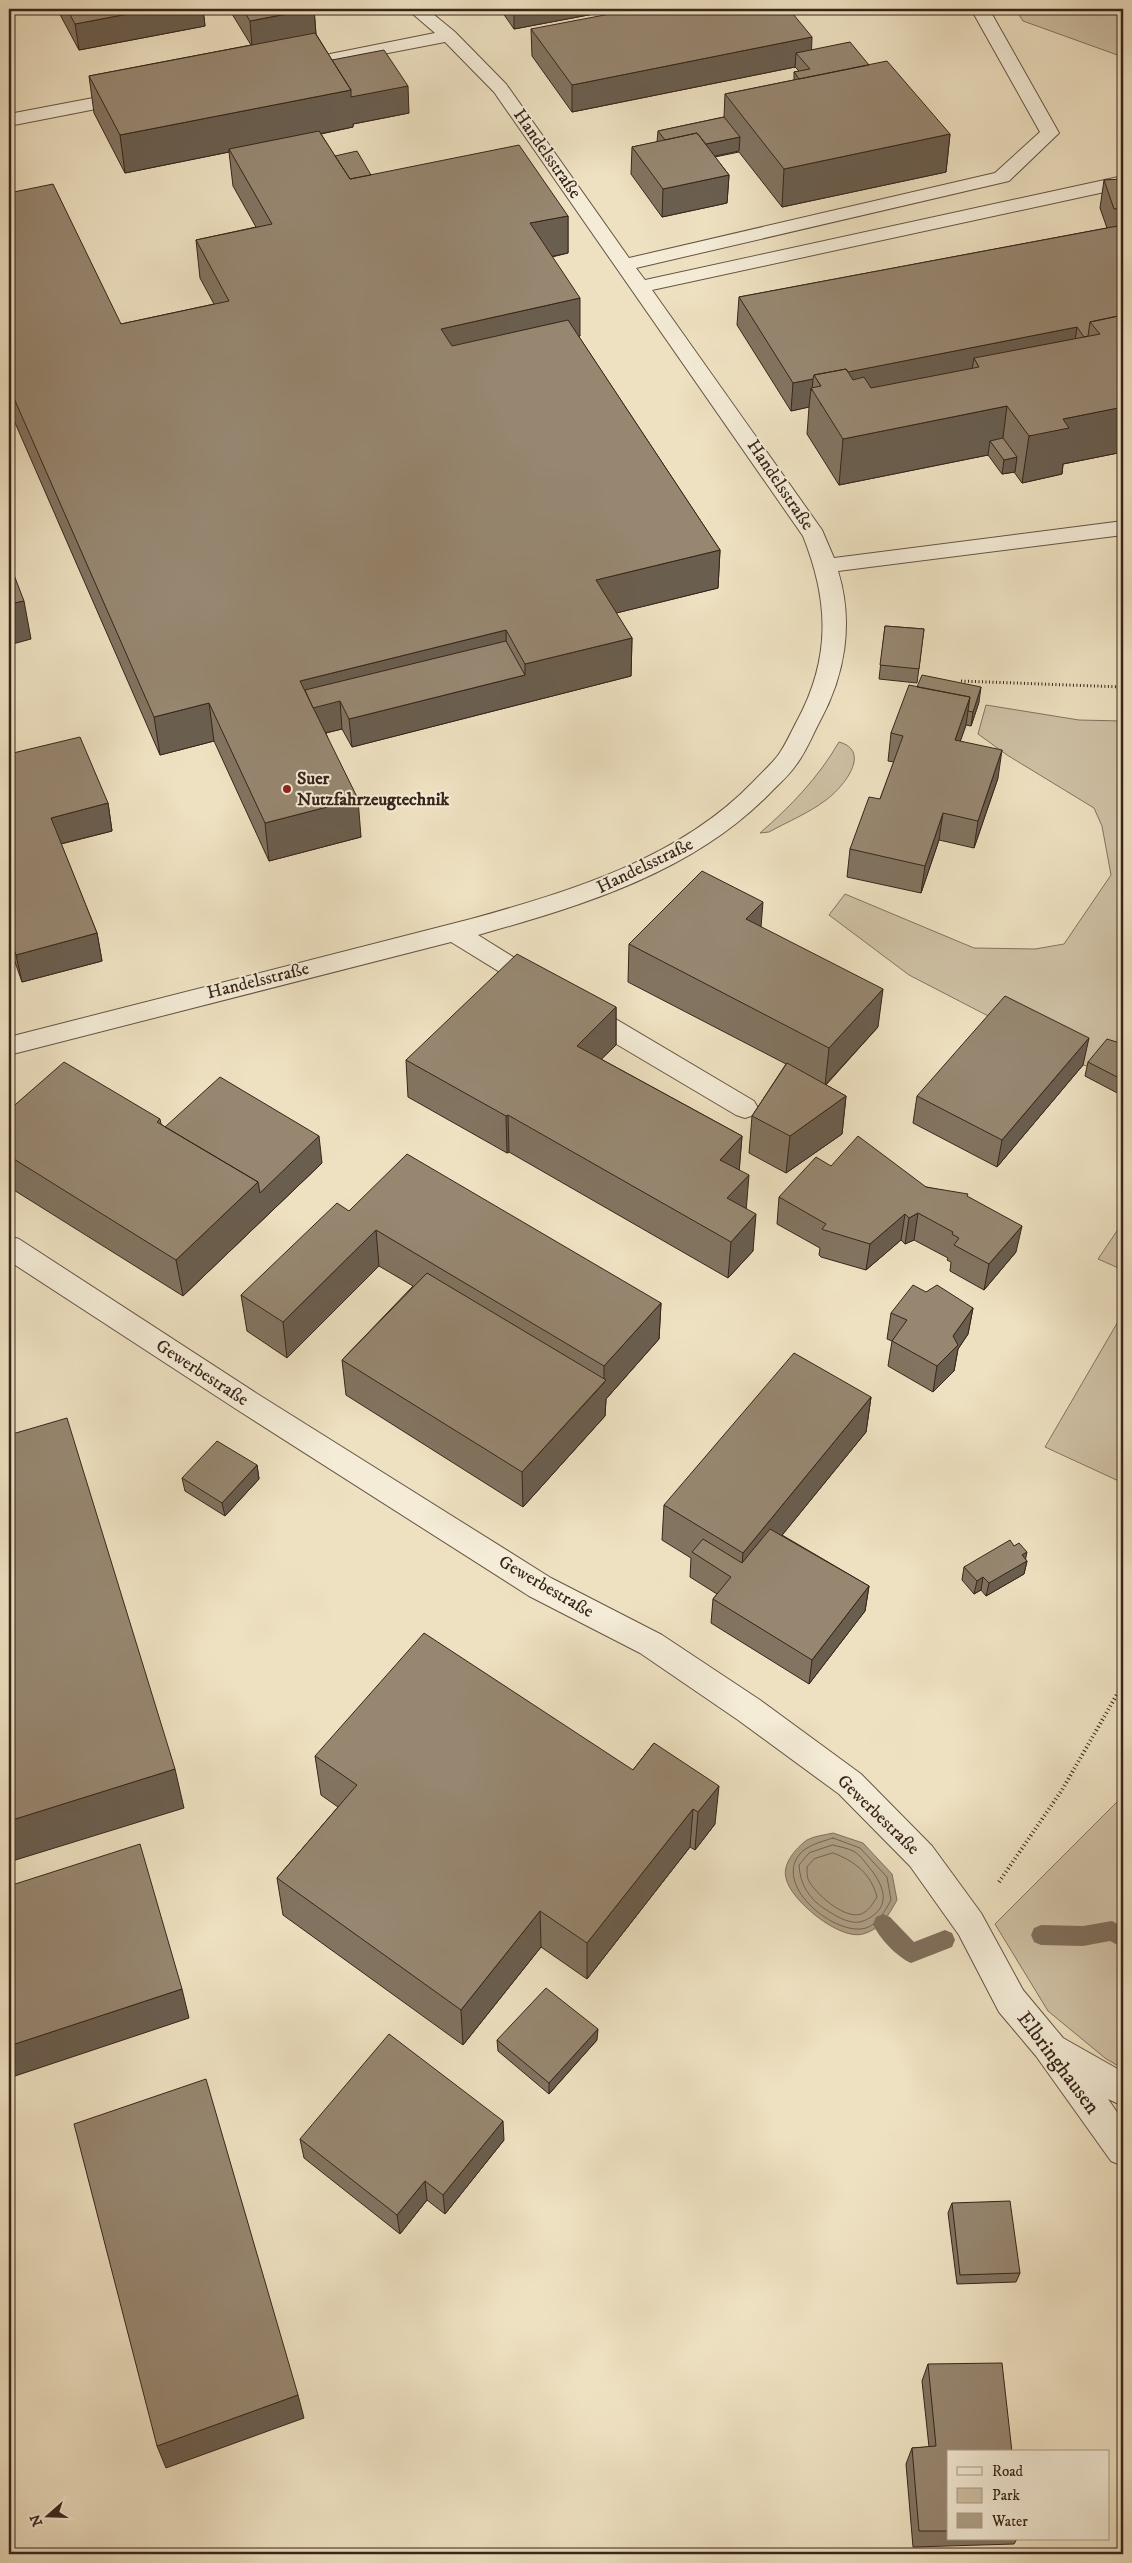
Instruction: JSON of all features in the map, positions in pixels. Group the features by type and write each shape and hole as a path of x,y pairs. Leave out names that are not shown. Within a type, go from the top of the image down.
{"street":[{"name":"Handelsstraße","path":"9,1046 453,931 560,902 610,885 643,870 706,835 762,790 802,741 815,715 831,672 836,632 835,611 826,566 814,535 793,502 500,88 449,36 416,9"},
{"path":"624,265 1002,177 1050,133 980,9"},
{"path":"273,70 449,36"},
{"path":"9,120 146,94"},
{"path":"640,286 1123,182"},
{"path":"826,566 1123,528"},
{"path":"453,931 560,998 745,1108"},
{"name":"Gewerbestraße","path":"9,1247 246,1401 540,1587 652,1644 749,1710 850,1784 883,1815 920,1856 970,1924 1011,2001"},
{"name":"Elbringhausen","path":"1011,2001 1048,2045 1123,2149"},
{"path":"1048,2045 1123,2090"}],"path":[{"path":"961,681 1122,687"},
{"path":"970,1924 1062,1790 1123,1684"}],"green space":[{"path":"1015,9 1123,9 1123,57 1023,21"},
{"path":"986,705 1079,720 1123,721 1123,1059 1092,1067 1083,1065 909,975 829,915 845,894 974,948 1035,949 1064,944 1111,875 1102,826 1094,808 1007,755 978,734"},
{"path":"839,742 849,747 853,753 854,761 852,770 840,787 826,800 812,809 769,832 760,833 803,791 822,768"},
{"path":"1123,1222 1123,1270 1098,1259"},
{"path":"1123,1313 1123,1483 1045,1447"},
{"path":"1123,1796 1123,2069 1105,2058 1048,2011 995,1924"}],"water":[{"path":"833,1833 863,1843 892,1874 897,1900 887,1916 875,1929 863,1934 853,1935 842,1931 817,1917 796,1897 786,1878 785,1873 788,1862 799,1847 807,1840"}],"building":[{"path":"67,9 154,9 75,24"},
{"path":"243,9 312,9 250,21"},
{"path":"636,9 789,9 812,37 572,85 531,29"},
{"path":"315,33 351,90 120,135 89,76"},
{"path":"850,42 869,65 799,79 794,72 810,69 796,53"},
{"path":"384,50 408,86 351,97 351,90 332,60"},
{"path":"887,61 950,134 784,169 725,94"},
{"path":"724,117 740,137 706,144 697,133 665,140 658,131"},
{"path":"319,131 350,179 519,145 568,216 530,223 580,298 441,329 452,346 568,320 720,550 596,580 632,638 525,664 506,630 300,681 358,799 265,823 209,703 154,717 9,387 9,193 53,184 121,324 229,301 196,240 272,224 229,149"},
{"path":"697,133 729,175 663,189 632,147"},
{"path":"357,151 371,175 350,179 335,156"},
{"path":"1123,165 1123,178 1119,166"},
{"path":"1123,179 1123,208 1114,209 1104,180"},
{"path":"1123,225 1123,315 1090,322 1088,336 1084,337 1077,327 848,372 846,369 814,375 813,379 793,383 739,297"},
{"path":"1123,315 1123,407 1063,419 1069,428 1029,436 1007,406 843,439 811,388 821,386 814,375 846,369 853,380 864,377 871,388 979,367 974,358 1100,334 1090,322"},
{"path":"1003,438 1017,457 1004,460 990,441"},
{"path":"9,562 24,601 9,604"},
{"path":"885,626 924,629 919,669 880,665"},
{"path":"506,641 525,675 349,719 340,701 313,708 305,690"},
{"path":"922,675 981,687 973,712 968,711 970,697 917,687"},
{"path":"909,685 970,697 955,740 1002,750 978,821 943,813 925,866 850,849 869,797 880,799 903,736 891,733"},
{"path":"80,737 108,803 51,818 97,933 16,955 9,934 9,754"},
{"path":"702,871 763,902 746,919 883,989 829,1048 629,944"},
{"path":"517,954 616,1007 577,1046 742,1136 720,1160 749,1175 727,1198 756,1214 731,1242 508,1115 506,1116 406,1060"},
{"path":"1005,996 1089,1038 1002,1140 917,1096"},
{"path":"1107,1039 1123,1044 1123,1080 1088,1062"},
{"path":"64,1062 160,1119 157,1122 258,1182 176,1260 9,1156 9,1110"},
{"path":"787,1063 846,1096 790,1136 752,1116"},
{"path":"220,1077 319,1136 260,1193 258,1182 165,1127"},
{"path":"858,1136 926,1187 968,1194 967,1196 1022,1226 989,1264 954,1245 959,1238 952,1234 953,1232 918,1213 909,1218 905,1214 870,1244 822,1229 826,1224 779,1197 816,1157 831,1166"},
{"path":"407,1154 661,1303 604,1366 376,1230 283,1322 241,1295 337,1203 349,1211"},
{"path":"427,1273 606,1380 522,1472 342,1360"},
{"path":"913,1285 926,1292 937,1285 973,1308 953,1336 958,1345 937,1366 892,1341 907,1320 891,1313"},
{"path":"794,1353 871,1397 743,1553 664,1505"},
{"path":"67,1418 175,1769 9,1821 9,1435"},
{"path":"217,1441 257,1465 222,1503 182,1478"},
{"path":"770,1529 869,1586 812,1660 713,1599 731,1577 692,1552 703,1539 742,1563"},
{"path":"1010,1540 1014,1546 1019,1543 1027,1552 1022,1555 1027,1561 989,1583 983,1577 977,1581 964,1567"},
{"path":"424,1633 633,1770 654,1743 719,1786 698,1812 693,1809 587,1943 540,1911 461,2010 277,1878 357,1785 315,1756"},
{"path":"140,1844 182,1989 9,2046 9,1886"},
{"path":"546,1988 598,2029 549,2083 497,2040"},
{"path":"389,2034 503,2121 443,2195 425,2181 397,2215 300,2139"},
{"path":"206,2079 298,2395 157,2446 74,2124"},
{"path":"1010,2201 1020,2273 960,2275 952,2203"},
{"path":"1002,2363 1012,2450 947,2450 947,2531 919,2531 912,2448 936,2446 928,2364"}],"waterway":[{"path":"883,1924 911,1953 945,1940"},
{"path":"1041,1935 1083,1936 1112,1931 1123,1938"}],"place":[{"name":"Suer Nutzfahrzeugtechnik","path":"287,789"}]}
